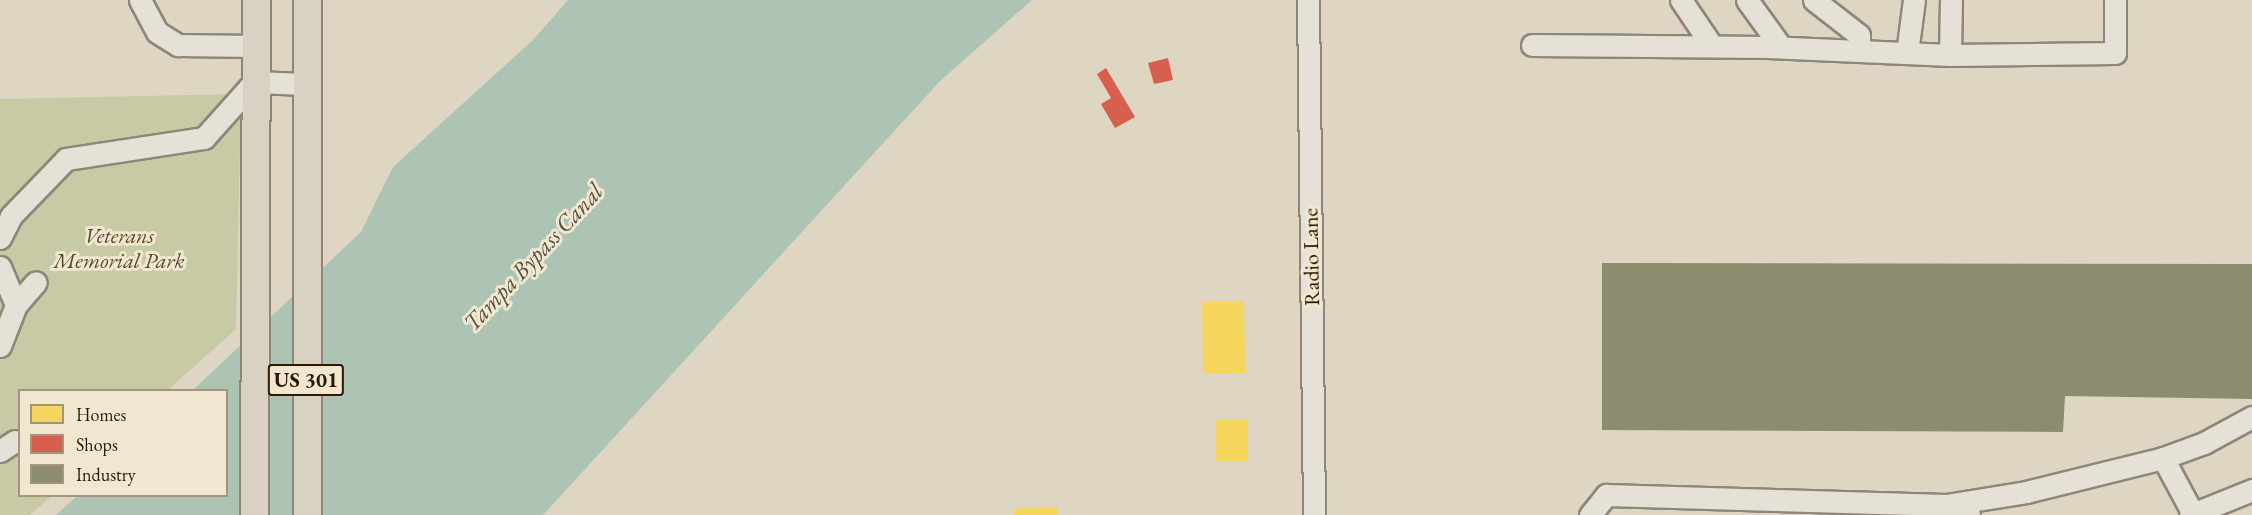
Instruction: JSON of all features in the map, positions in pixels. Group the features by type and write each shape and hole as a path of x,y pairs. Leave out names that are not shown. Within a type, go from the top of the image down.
{"main road":[{"name":"US 301","path":"254,515 256,0"},
{"name":"US 301","path":"306,515 307,0"}],"street":[{"path":"140,0 157,32 178,45 255,46"},
{"name":"Radio Lane","path":"1308,0 1314,515"},
{"path":"1681,0 1712,46"},
{"path":"1748,0 1781,47"},
{"path":"1814,0 1859,35 1859,51"},
{"path":"1907,53 1914,0"},
{"path":"1950,55 1951,0"},
{"path":"1532,45 1781,47 1950,55 2115,53 2115,0"},
{"path":"0,238 11,216 66,159 204,138 254,82 306,84"},
{"path":"0,267 16,305"},
{"path":"0,346 16,305 36,282"},
{"path":"1946,510 2163,458 2204,443 2252,417"},
{"path":"2163,458 2192,514 2252,490"},
{"path":"1590,515 1606,495 1946,510 1969,515"}],"green space":[{"name":"Veterans Memorial Park","path":"241,94 236,329 169,389 18,389 18,497 51,497 30,515 0,515 0,99"}],"water":[{"name":"Tampa Bypass Canal","path":"568,0 1032,0 940,81 543,515 56,515 76,497 228,497 228,389 194,389 361,232 393,167 533,40"}],"building: Homes":[{"path":"1202,301 1244,301 1245,373 1203,374"},
{"path":"1216,420 1248,420 1248,461 1216,461"},
{"path":"1058,507 1058,515 1014,515 1014,509"}],"building: Shops":[{"path":"1168,58 1173,80 1154,84 1148,63"},
{"path":"1106,68 1135,117 1115,128 1101,104 1111,98 1097,74"}],"building: Industry":[{"path":"1602,263 2252,264 2252,399 2065,396 2063,432 1602,430"}]}
